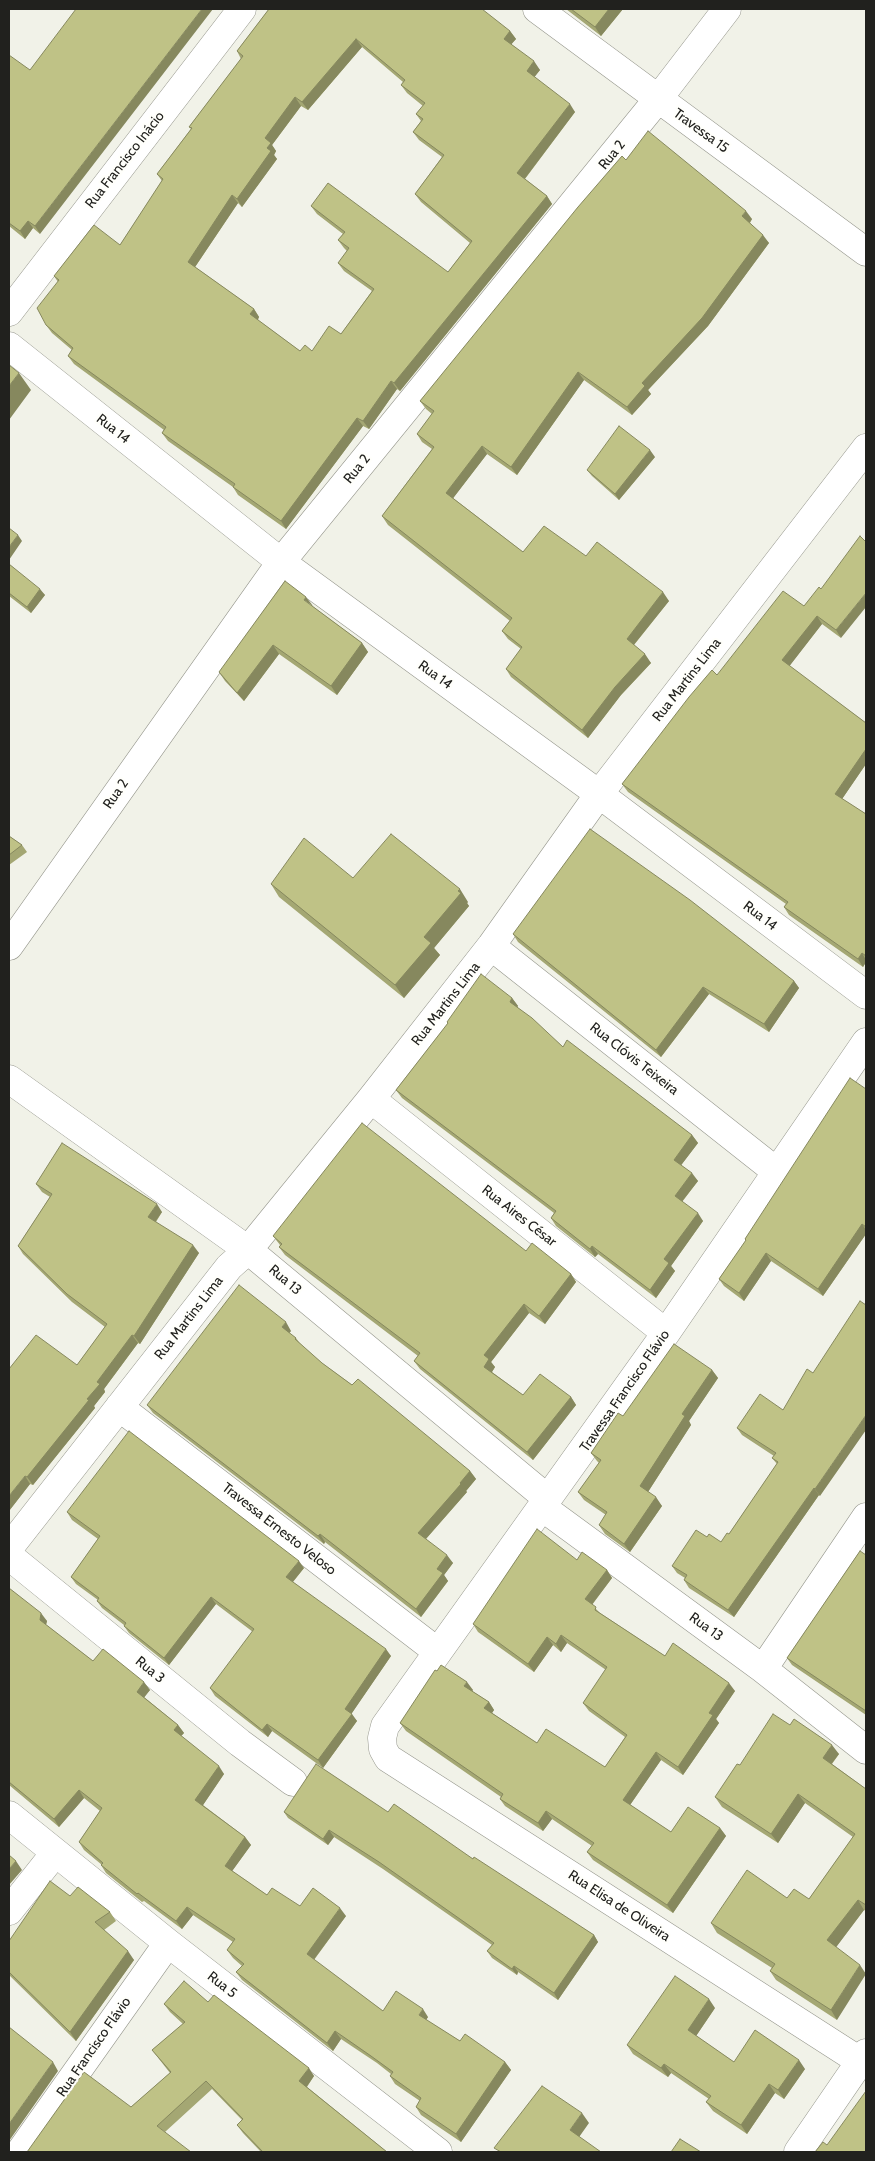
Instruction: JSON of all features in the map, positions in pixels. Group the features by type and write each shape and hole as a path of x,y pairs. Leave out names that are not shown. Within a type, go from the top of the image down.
{"street":[{"name":"Rua Francisco Inácio","path":"9,312 242,9"},
{"name":"Travessa 15","path":"537,9 866,252"},
{"name":"Rua 2","path":"9,946 281,562 658,99 727,9"},
{"name":"Rua 14","path":"9,346 281,562 599,794 866,996"},
{"name":"Rua Martins Lima","path":"9,1548 229,1267 248,1250 372,1099 491,946 599,794 866,448"},
{"name":"Rua Clóvis Teixeira","path":"491,946 777,1172"},
{"name":"Travessa Francisco Flávio","path":"382,1738 385,1726 666,1332 866,1044"},
{"name":"Rua 13","path":"9,1079 248,1250 545,1503 866,1750"},
{"name":"Rua Aires César","path":"372,1099 666,1332"},
{"name":"Travessa Ernesto Veloso","path":"119,1407 438,1652"},
{"path":"763,1669 866,1517"},
{"name":"Rua 3","path":"9,1556 240,1743 293,1782"},
{"name":"Rua Elisa de Oliveira","path":"382,1738 383,1749 388,1758 865,2060"},
{"name":"Rua 5","path":"9,1815 168,1942 438,2152"},
{"path":"9,1911 55,1853"},
{"name":"Rua Francisco Flávio","path":"20,2152 168,1942"},
{"path":"798,2152 865,2060"}],"building":[{"path":"76,9 202,9 35,226 28,221 20,231 9,223 9,55 30,70"},
{"path":"269,9 482,9 510,31 504,39 534,61 527,71 570,104 517,173 547,196 394,383 391,381 363,421 357,418 281,521 233,487 235,484 162,433 166,427 68,356 73,348 46,325 37,308 59,280 54,276 94,225 120,245 163,179 157,174 192,128 189,127 243,56 237,51","holes":["356,39 405,80 401,85 425,103 416,114 423,119 413,132 444,155 415,194 472,241 448,272 328,183 311,206 345,232 338,240 349,248 338,263 374,289 341,334 329,326 312,351 305,345 300,351 250,314 254,309 188,262 232,195 237,199 271,151 267,148 271,143 265,138 295,97 302,102"]},
{"path":"571,9 609,9 595,27"},
{"path":"648,131 746,211 742,216 763,235 702,318 642,383 645,386 627,407 578,372 511,467 482,446 446,493 523,552 544,526 586,556 597,542 663,592 627,639 645,654 615,687 582,730 506,669 522,647 502,631 512,618 382,516 434,447 417,434 434,411 420,401 578,207 622,156 626,160"},
{"path":"9,365 19,373 9,386"},
{"path":"619,426 650,450 615,494 587,470"},
{"path":"9,528 18,535 9,547"},
{"path":"860,536 866,542 866,593 836,630 817,616 782,660 866,723 866,749 835,794 866,814 866,956 862,953 858,959 784,907 788,902 622,784 689,697 712,670 717,675 783,591 804,606 819,587 821,589"},
{"path":"9,564 40,589 27,607 9,593"},
{"path":"285,581 306,597 304,600 362,643 331,686 273,645 237,693 219,672"},
{"path":"590,829 690,900 794,981 764,1024 703,987 656,1050 513,934"},
{"path":"391,834 460,889 458,891 461,893 424,937 431,943 395,985 271,884 304,838 353,878"},
{"path":"9,836 22,845 9,855"},
{"path":"481,974 512,998 510,1002 532,1018 563,1047 567,1040 692,1135 674,1160 692,1173 675,1196 698,1213 664,1259 669,1263 650,1290 592,1246 590,1249 551,1218 556,1211 396,1090 448,1023"},
{"path":"850,1078 866,1089 866,1227 862,1224 818,1289 766,1253 739,1293 719,1279"},
{"path":"362,1123 526,1251 532,1243 571,1274 539,1316 524,1304 484,1355 489,1359 484,1367 523,1395 540,1374 571,1397 527,1452 414,1361 420,1353 279,1247 282,1244 273,1236"},
{"path":"62,1143 157,1204 148,1217 193,1245 134,1336 132,1335 97,1382 100,1384 87,1399 89,1400 27,1477 25,1476 9,1496 9,1369 36,1335 77,1365 107,1324 67,1294 18,1246 52,1194 36,1184"},
{"path":"239,1285 286,1322 282,1327 322,1363 352,1385 358,1379 470,1471 418,1533 447,1555 437,1569 443,1573 416,1609 320,1534 318,1536 147,1405"},
{"path":"860,1301 866,1305 866,1415 728,1610 684,1580 687,1575 672,1566 696,1530 707,1537 709,1534 721,1542 727,1533 729,1534 778,1462 772,1458 776,1453 737,1428 760,1394 783,1410 807,1369 813,1373"},
{"path":"674,1344 712,1370 682,1414 685,1416 640,1486 656,1497 624,1544 599,1525 607,1512 578,1492 601,1460 591,1453 618,1413 623,1416"},
{"path":"129,1431 299,1561 286,1577 386,1649 345,1709 352,1714 318,1760 267,1724 262,1730 210,1688 254,1629 211,1597 164,1658 124,1626 126,1623 97,1601 99,1598 71,1577 100,1536 67,1512"},
{"path":"537,1529 577,1560 582,1552 607,1570 585,1599 596,1607 595,1610 665,1656 673,1643 729,1683 709,1713 713,1715 678,1767 656,1752 623,1800 671,1832 688,1807 720,1828 667,1905 587,1852 594,1843 546,1811 538,1823 500,1799 503,1794 400,1723 435,1670 437,1671 441,1665 467,1682 464,1686 489,1702 484,1708 537,1743 546,1729 605,1767 627,1735 583,1703 607,1667 561,1635 556,1644 547,1637 528,1664 473,1624"},
{"path":"860,1551 866,1555 866,1711 787,1658"},
{"path":"9,1588 41,1613 40,1620 93,1661 103,1649 144,1682 137,1692 178,1725 174,1730 219,1766 195,1800 245,1837 225,1866 267,1895 272,1888 300,1906 313,1888 340,1908 307,1954 383,2011 396,1991 423,2009 419,2015 460,2041 465,2034 505,2062 456,2134 416,2107 421,2098 390,2076 393,2072 335,2031 327,2043 236,1972 244,1964 227,1950 235,1939 187,1907 176,1921 137,1894 101,1865 103,1863 79,1842 102,1808 79,1790 54,1819 9,1782"},
{"path":"773,1714 790,1725 794,1719 832,1745 823,1758 866,1789 866,1905 858,1900 827,1940 860,1965 831,2010 770,1971 775,1964 711,1923 747,1870 787,1898 794,1889 809,1899 855,1834 798,1794 771,1834 715,1797 737,1764 740,1765"},
{"path":"316,1764 388,1812 394,1804 473,1859 474,1857 594,1935 554,1993 514,1966 512,1969 487,1951 494,1943 379,1862 329,1830 323,1839 284,1812"},
{"path":"9,1855 16,1861 9,1869"},
{"path":"50,1881 70,1896 78,1887 110,1912 95,1922 128,1951 70,2032 9,1972 9,1941"},
{"path":"675,1976 709,1999 688,2030 734,2062 755,2030 799,2060 778,2090 769,2084 741,2125 706,2102 711,2096 664,2064 661,2068 627,2045"},
{"path":"184,1981 208,2002 214,1995 309,2068 299,2081 387,2152 263,2152 237,2125 243,2119 206,2081 157,2126 191,2152 27,2152 84,2072 131,2107 171,2072 152,2050 185,2022 164,2004"},
{"path":"9,2027 53,2062 9,2124"},
{"path":"542,2086 582,2113 570,2130 601,2152 501,2152 494,2148"},
{"path":"866,2091 866,2152 815,2152 823,2142 827,2145"},
{"path":"680,2139 701,2152 671,2152"}]}
